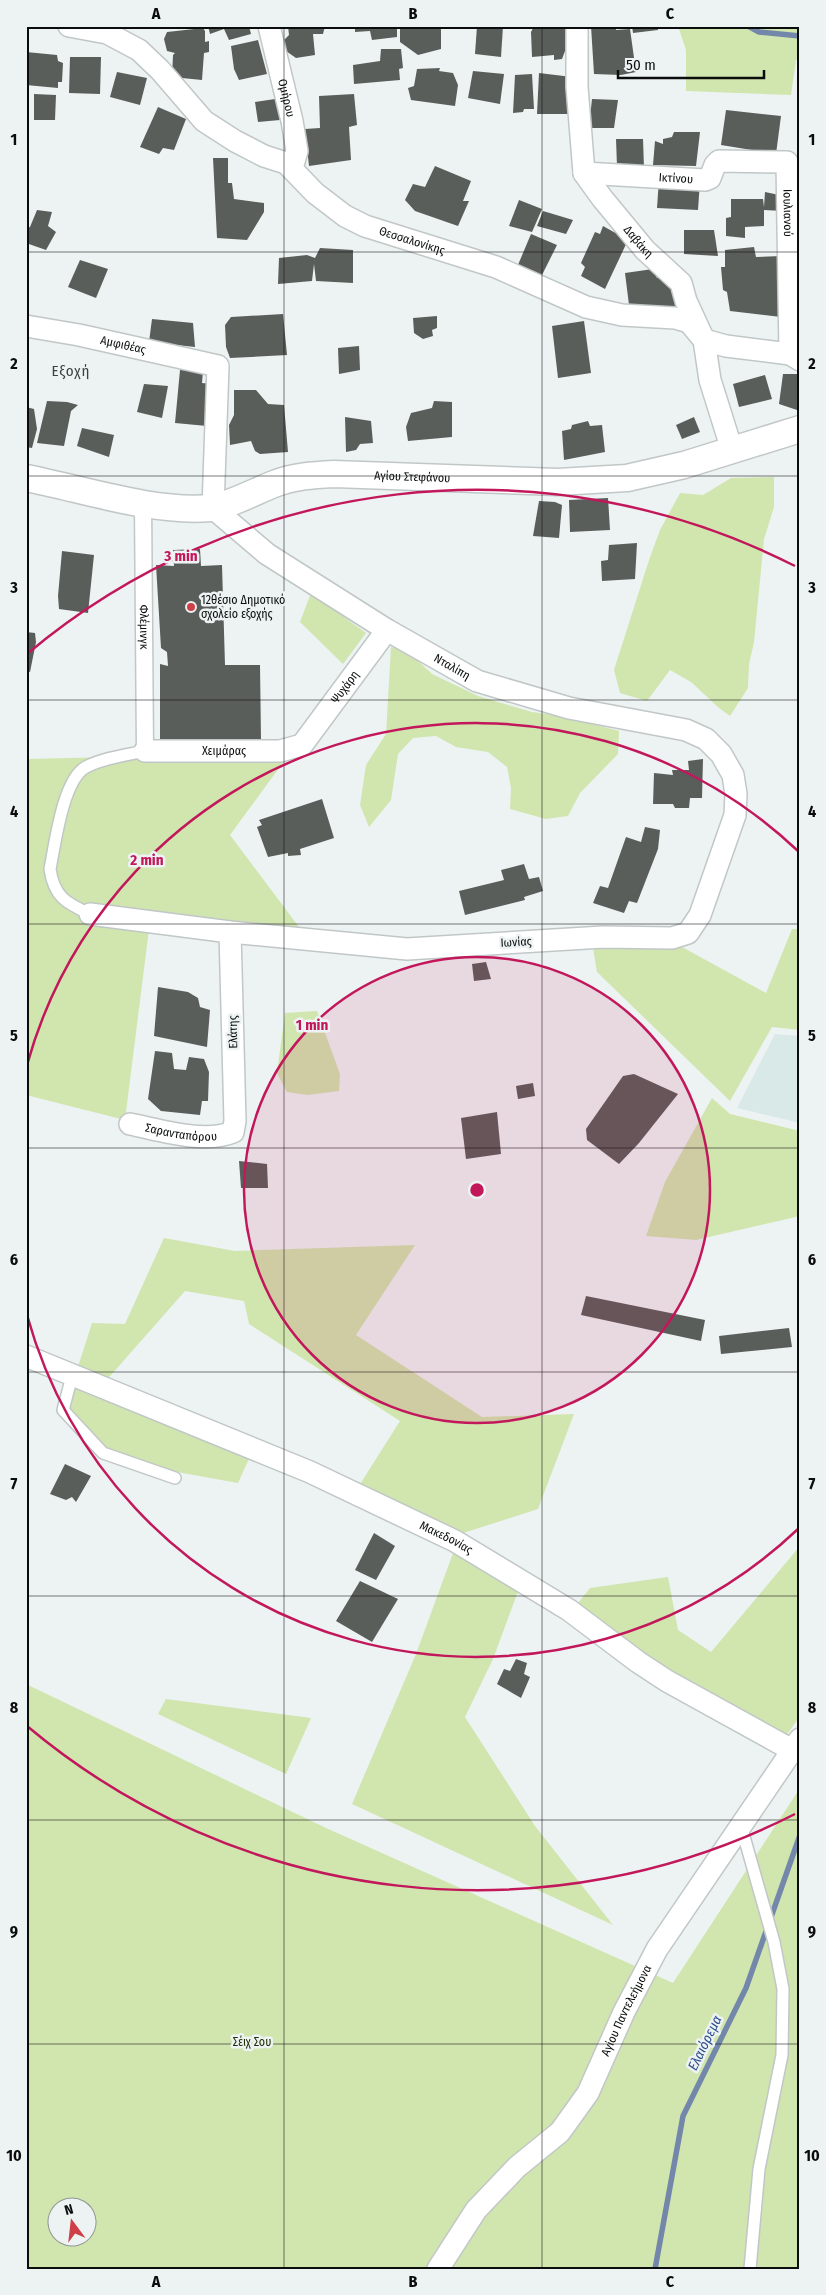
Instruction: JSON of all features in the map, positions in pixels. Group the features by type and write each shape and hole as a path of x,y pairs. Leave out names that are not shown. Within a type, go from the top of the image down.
{"street":[{"name":"Θεσσαλονίκης","path":"69,26 107,32 139,50 160,70 204,122 264,156 286,163 315,193 345,216 365,226 496,267 586,307 622,315 675,318 689,322 704,340"},
{"name":"Ομήρου","path":"269,26 292,122 296,152 292,168"},
{"path":"577,26 577,87 584,173"},
{"name":"Ικτίνου","path":"584,173 704,180 710,178 716,162 719,161 787,162"},
{"name":"Ιουλιανού","path":"787,162 795,357"},
{"name":"Δαβάκη","path":"584,173 645,250 681,283 686,301 704,340 710,380 732,450"},
{"name":"Αμφιθέας","path":"26,326 79,335 218,366 213,508"},
{"path":"704,340 726,346 795,357"},
{"name":"Αγίου Στεφάνου","path":"26,478 143,503 185,509 213,508 277,482 305,476 334,474 558,482 626,478 684,465 800,429"},
{"name":"Φλέμινγκ","path":"143,503 145,751"},
{"name":"Νταλίπη","path":"213,508 267,554 387,630 477,681 569,708 686,730 706,739 721,754"},
{"name":"Ψυχάρη","path":"302,745 387,630"},
{"name":"Χειμάρας","path":"145,751 280,751 302,745"},
{"name":"Ιωνίας","path":"90,914 154,920 230,932 407,948 603,937 663,939 680,936 688,933 700,915 735,815 736,794 733,775 721,754"},
{"name":"Ελάτης","path":"230,932 235,1121 233,1132"},
{"name":"Σαρανταπόρου","path":"130,1124 184,1134 219,1136 233,1132"},
{"name":"Μακεδονίας","path":"26,1356 310,1472 455,1541 569,1610 638,1662 667,1681 796,1744"},
{"name":"Αγίου Παντελεήμονα","path":"438,2269 476,2210 516,2167 560,2132 588,2093 624,2012 657,1949 796,1744"}],"lane":[{"path":"90,914 67,904 51,880 50,869 67,792 74,777 86,767 145,751"},
{"path":"72,1376 63,1410 103,1453 175,1478"},
{"path":"740,1826 774,1942 783,1989 782,2055 759,2169 750,2269"}],"shaded area":[{"path":"775,1034 800,1036 800,1123 737,1108"}],"green space":[{"path":"678,26 800,26 800,59 796,60 791,95 686,91 686,50"},
{"path":"774,477 774,507 764,539 754,642 749,664 748,688 730,716 691,682 670,670 647,701 620,693 614,670 660,530 680,493 703,495 731,478"},
{"path":"311,593 366,633 343,664 300,622"},
{"path":"391,647 407,651 432,674 478,696 532,712 562,716 619,731 618,754 580,793 568,816 546,819 510,809 511,788 507,767 488,752 456,747 436,736 413,738 398,754 391,800 369,827 360,805 366,765 386,734"},
{"path":"290,753 230,835 299,927 297,932 151,913 125,1120 26,1095 26,759"},
{"path":"792,929 800,929 800,1030 772,1027 730,1101 597,972 593,948 673,942 766,993"},
{"path":"317,1011 340,1074 339,1091 307,1095 287,1092 277,1073 285,1013"},
{"path":"712,1098 730,1114 800,1131 800,1216 696,1240 646,1236 665,1182"},
{"path":"164,1238 235,1251 415,1245 356,1335 482,1417 574,1414 538,1509 454,1536 357,1489 400,1421 249,1324 244,1301 185,1291 104,1383 76,1373 92,1323 125,1324"},
{"path":"74,1382 252,1452 238,1483 177,1472 107,1449 67,1408"},
{"path":"456,1545 520,1586 493,1659 465,1717 535,1826 613,1925 352,1804 416,1654"},
{"path":"800,1546 800,1716 786,1736 639,1656 575,1607 590,1588 668,1577 678,1630 711,1652"},
{"name":"Σέιχ Σου","path":"26,1684 326,1828 673,1983 800,1788 800,2269 26,2269"},
{"path":"166,1699 311,1718 286,1774 158,1714"}],"building":[{"path":"208,26 249,26 251,34 229,40 224,29 210,34"},
{"path":"288,26 325,26 323,34 313,34 315,55 296,58 286,51 284,40 289,35"},
{"path":"355,26 397,26 397,37 372,40 370,31 355,32"},
{"path":"400,26 441,26 441,49 418,55 400,42"},
{"path":"477,26 503,26 501,57 475,54"},
{"path":"534,26 570,28 568,50 565,51 562,59 554,60 554,55 532,57 531,32"},
{"path":"591,26 616,26 616,30 630,29 636,72 621,75 594,74"},
{"path":"632,26 658,26 658,30 633,33"},
{"path":"203,28 205,31 205,42 209,41 209,52 204,53 202,80 172,77 173,55 175,53 167,51 164,39 167,32"},
{"path":"258,40 267,74 239,80 234,69 231,46"},
{"path":"381,49 401,49 403,68 399,69 400,80 354,84 353,65 380,61"},
{"path":"26,52 57,55 58,61 63,63 62,82 58,82 58,88 26,85"},
{"path":"70,57 101,57 100,94 69,93"},
{"path":"440,68 439,71 453,73 458,85 455,106 411,100 408,88 414,86 417,69"},
{"path":"473,71 504,74 500,104 468,98"},
{"path":"117,72 147,78 140,105 110,97"},
{"path":"539,73 572,77 569,114 537,114"},
{"path":"532,74 534,109 524,109 523,112 513,113 515,75"},
{"path":"34,94 56,95 55,120 34,120"},
{"path":"354,94 357,125 349,127 351,160 309,166 305,129 320,128 319,96"},
{"path":"275,99 280,120 258,122 255,102"},
{"path":"592,99 618,100 614,128 589,128"},
{"path":"158,107 186,119 174,150 163,148 159,154 140,147"},
{"path":"726,110 781,116 776,154 721,145"},
{"path":"674,132 700,132 696,166 653,165 655,141 663,144 663,139 672,137"},
{"path":"616,139 643,139 644,168 617,166"},
{"path":"213,158 228,158 228,183 232,183 234,199 264,203 264,212 247,240 217,238"},
{"path":"435,166 471,181 463,201 469,201 458,226 415,211 405,200 413,184 425,187"},
{"path":"659,179 700,181 698,210 657,208"},
{"path":"765,192 784,196 783,211 764,210 764,226 745,227 745,238 726,236 726,218 731,217 731,199 763,199 764,207"},
{"path":"519,200 542,209 532,232 509,226"},
{"path":"37,210 52,212 48,226 56,232 46,250 26,243 26,228 30,227"},
{"path":"543,211 573,220 566,234 537,226"},
{"path":"603,226 628,240 605,289 581,276 585,267 581,263 595,232 600,234"},
{"path":"684,230 714,230 718,256 684,254"},
{"path":"531,234 557,245 538,283 515,272"},
{"path":"754,247 756,257 782,256 781,317 730,311 727,292 723,290 721,267 725,267 725,250"},
{"path":"320,248 353,250 353,283 316,281 314,264 312,281 278,284 279,258 307,255 315,258"},
{"path":"80,260 108,269 96,298 68,287"},
{"path":"653,269 657,278 662,277 664,283 679,284 681,312 630,313 625,273"},
{"path":"283,314 287,355 230,358 226,347 225,325 231,317"},
{"path":"437,316 437,328 432,330 433,336 423,339 414,333 413,318"},
{"path":"152,319 193,323 195,347 149,342"},
{"path":"584,321 591,373 558,378 552,326"},
{"path":"359,346 360,370 339,374 338,348"},
{"path":"180,370 203,371 202,383 212,384 207,426 175,423"},
{"path":"783,374 798,374 800,411 779,404"},
{"path":"765,375 772,399 739,407 733,384"},
{"path":"144,384 168,386 162,418 137,412"},
{"path":"234,390 256,390 268,404 284,405 288,452 260,454 255,451 251,441 230,445 229,425 234,415"},
{"path":"47,401 67,402 78,405 71,411 64,446 37,443"},
{"path":"434,401 452,402 452,437 408,441 406,427 411,413 432,408"},
{"path":"26,407 34,409 37,429 32,448 26,447"},
{"path":"345,417 371,421 373,443 360,444 356,450 346,452"},
{"path":"694,417 700,432 682,439 676,425"},
{"path":"588,421 590,426 602,425 605,452 564,460 562,431 571,429 572,425"},
{"path":"82,428 114,435 109,457 77,446"},
{"path":"608,498 610,530 570,532 569,500"},
{"path":"539,501 555,502 562,505 559,538 533,536"},
{"path":"637,543 635,579 602,581 601,561 608,560 609,545"},
{"name":"12θέσιο Δημοτικό σχολείο εξοχής","path":"200,549 201,566 222,565 225,665 260,665 261,740 160,739 160,664 168,666 167,652 161,648 156,565 174,566 173,550"},
{"path":"62,551 94,555 88,613 59,609 58,596"},
{"path":"26,632 35,633 36,642 30,672 26,671"},
{"path":"703,759 702,798 690,798 689,808 675,808 673,804 653,804 654,773 673,775 672,770 689,770 688,761"},
{"path":"322,799 334,838 300,849 301,855 288,856 288,853 268,857 257,827 262,825 259,820"},
{"path":"645,827 660,830 658,849 637,903 629,901 624,913 593,903 600,886 608,888 626,837 641,842"},
{"path":"524,864 529,879 539,877 543,891 524,897 525,900 465,915 459,891 504,880 501,870"},
{"path":"486,962 491,979 474,981 472,964"},
{"path":"158,987 188,992 198,998 200,1007 210,1010 207,1047 154,1036"},
{"path":"155,1051 172,1053 174,1069 186,1070 189,1057 204,1059 209,1072 208,1101 202,1101 200,1115 161,1111 148,1099"},
{"path":"634,1074 678,1094 639,1143 619,1164 587,1140 586,1129 623,1076"},
{"path":"533,1083 535,1096 518,1099 516,1086"},
{"path":"497,1112 501,1154 466,1159 461,1118"},
{"path":"239,1161 267,1164 268,1188 241,1188"},
{"path":"586,1296 705,1320 701,1341 581,1315"},
{"path":"789,1328 792,1347 721,1354 719,1336"},
{"path":"65,1464 91,1476 76,1502 72,1497 66,1500 50,1494"},
{"path":"374,1533 395,1546 376,1580 355,1570"},
{"path":"360,1581 398,1599 372,1642 336,1621"},
{"path":"516,1659 527,1663 524,1674 530,1677 521,1698 497,1684 504,1669 510,1671"}],"waterway":[{"path":"748,26 759,32 800,36"},
{"name":"Ελαιόρεμα","path":"655,2269 683,2116 746,1988 800,1835"}],"place":[{"name":"12θέσιο Δημοτικό σχολείο εξοχής","path":"191,607"}],"district":[{"name":"Εξοχή","path":"71,371"}]}
